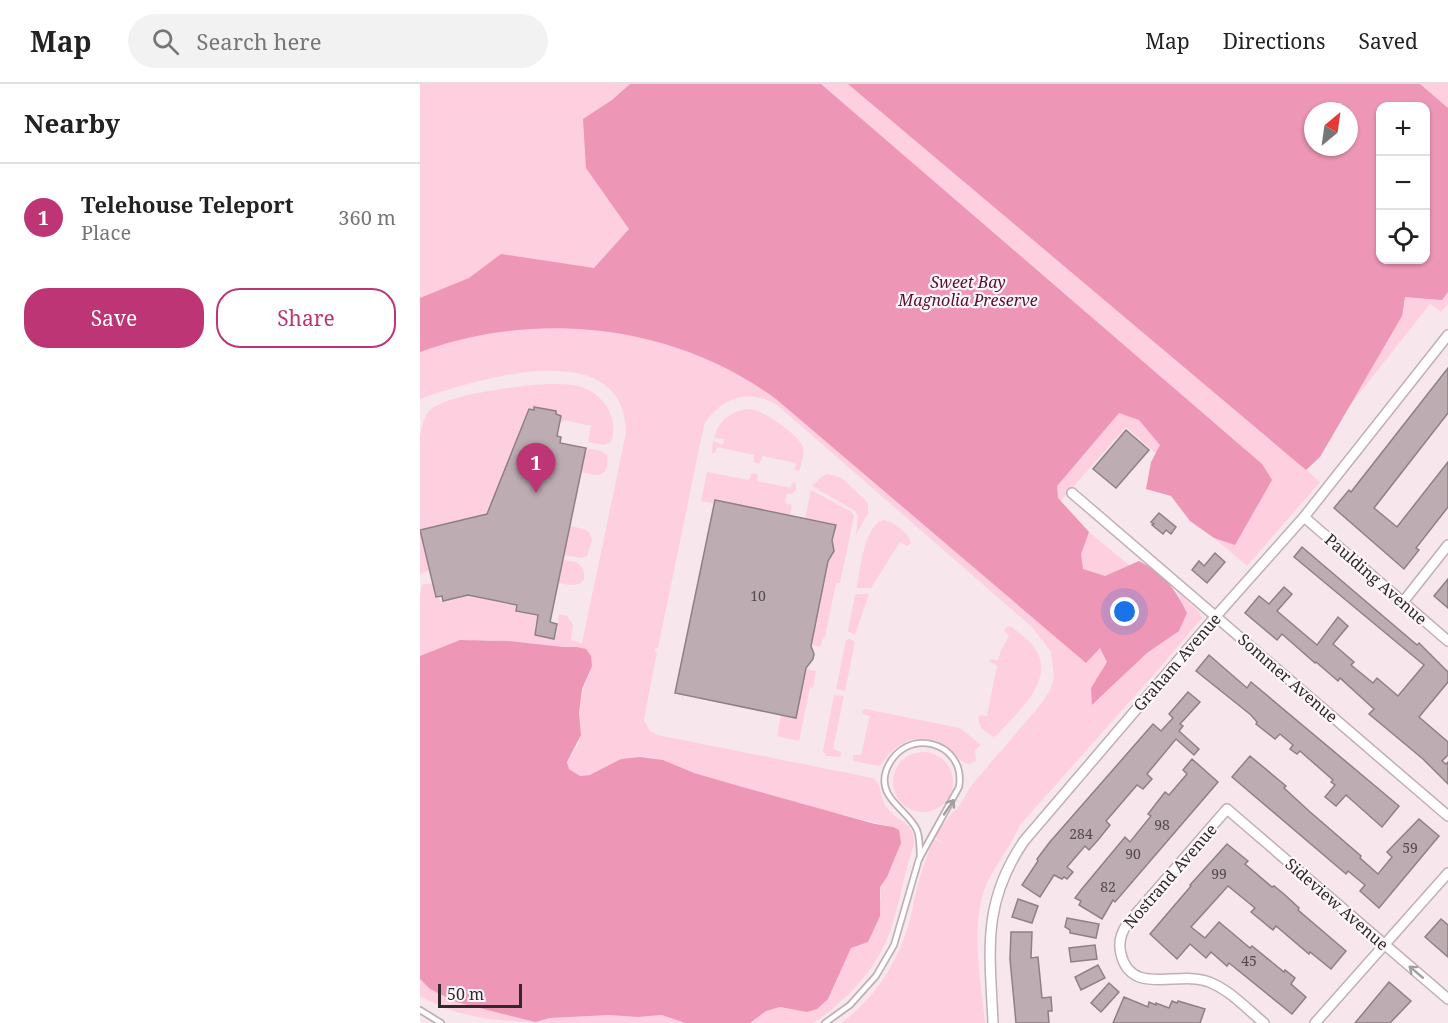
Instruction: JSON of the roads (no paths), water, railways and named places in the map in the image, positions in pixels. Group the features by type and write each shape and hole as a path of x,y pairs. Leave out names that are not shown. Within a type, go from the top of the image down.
{"street":[{"name":"Graham Avenue","path":"993,1023 990,950 992,915 996,894 1012,857 1023,841 1216,616 1304,517 1448,335"},
{"name":"Sommer Avenue","path":"1072,493 1448,816"},
{"name":"Paulding Avenue","path":"1304,517 1448,641"},
{"path":"1402,602 1448,545"},
{"name":"Sideview Avenue","path":"1227,809 1448,999"},
{"name":"Nostrand Avenue","path":"1227,809 1126,924 1121,933 1120,952 1129,970 1143,978 1153,981 1182,977 1209,982 1222,989 1264,1023"},
{"path":"1315,1023 1448,873"}],"lane":[{"path":"825,1023 850,1005 876,976 894,945 920,858 932,833 957,795 961,779 955,760 938,746 925,742 915,743 895,754 885,773 891,800 916,828 920,858"},
{"path":"420,1010 441,1023"}],"place":[{"name":"Telehouse Teleport","path":"536,493"}],"park label":[{"name":"Sweet Bay Magnolia Preserve","path":"968,291"}]}
